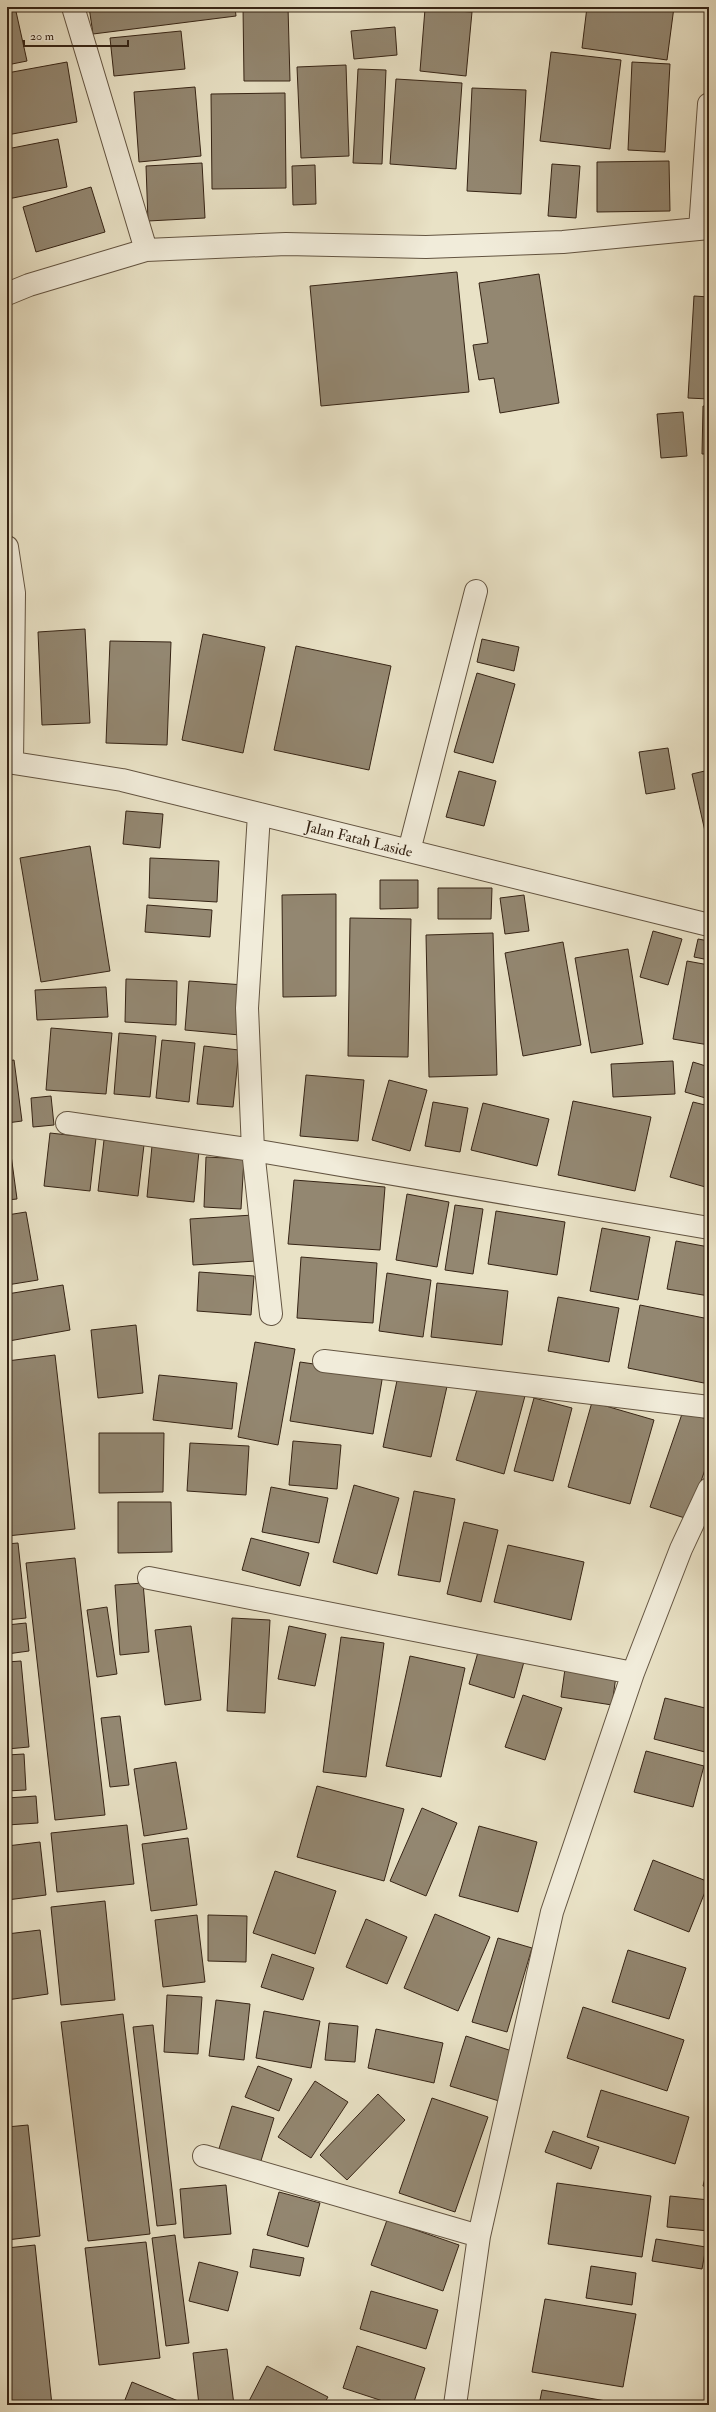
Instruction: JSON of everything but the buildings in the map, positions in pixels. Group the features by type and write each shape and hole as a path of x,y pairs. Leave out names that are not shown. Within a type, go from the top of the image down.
{"street":[{"path":"73,7 146,250"},
{"path":"7,294 29,285 146,250 286,244 426,247 556,243 704,229 709,104"},
{"path":"7,547 14,593 10,762"},
{"path":"409,851 476,591"},
{"name":"Jalan Fatah Laside","path":"10,762 122,780 709,925"},
{"path":"259,814 247,1008 253,1150 270,1314"},
{"path":"67,1123 253,1150 709,1228"},
{"path":"324,1361 709,1407"},
{"path":"456,2405 479,2236 552,1912 633,1673 681,1549 709,1489"},
{"path":"149,1578 633,1673"},
{"path":"204,2156 479,2236"}]}
